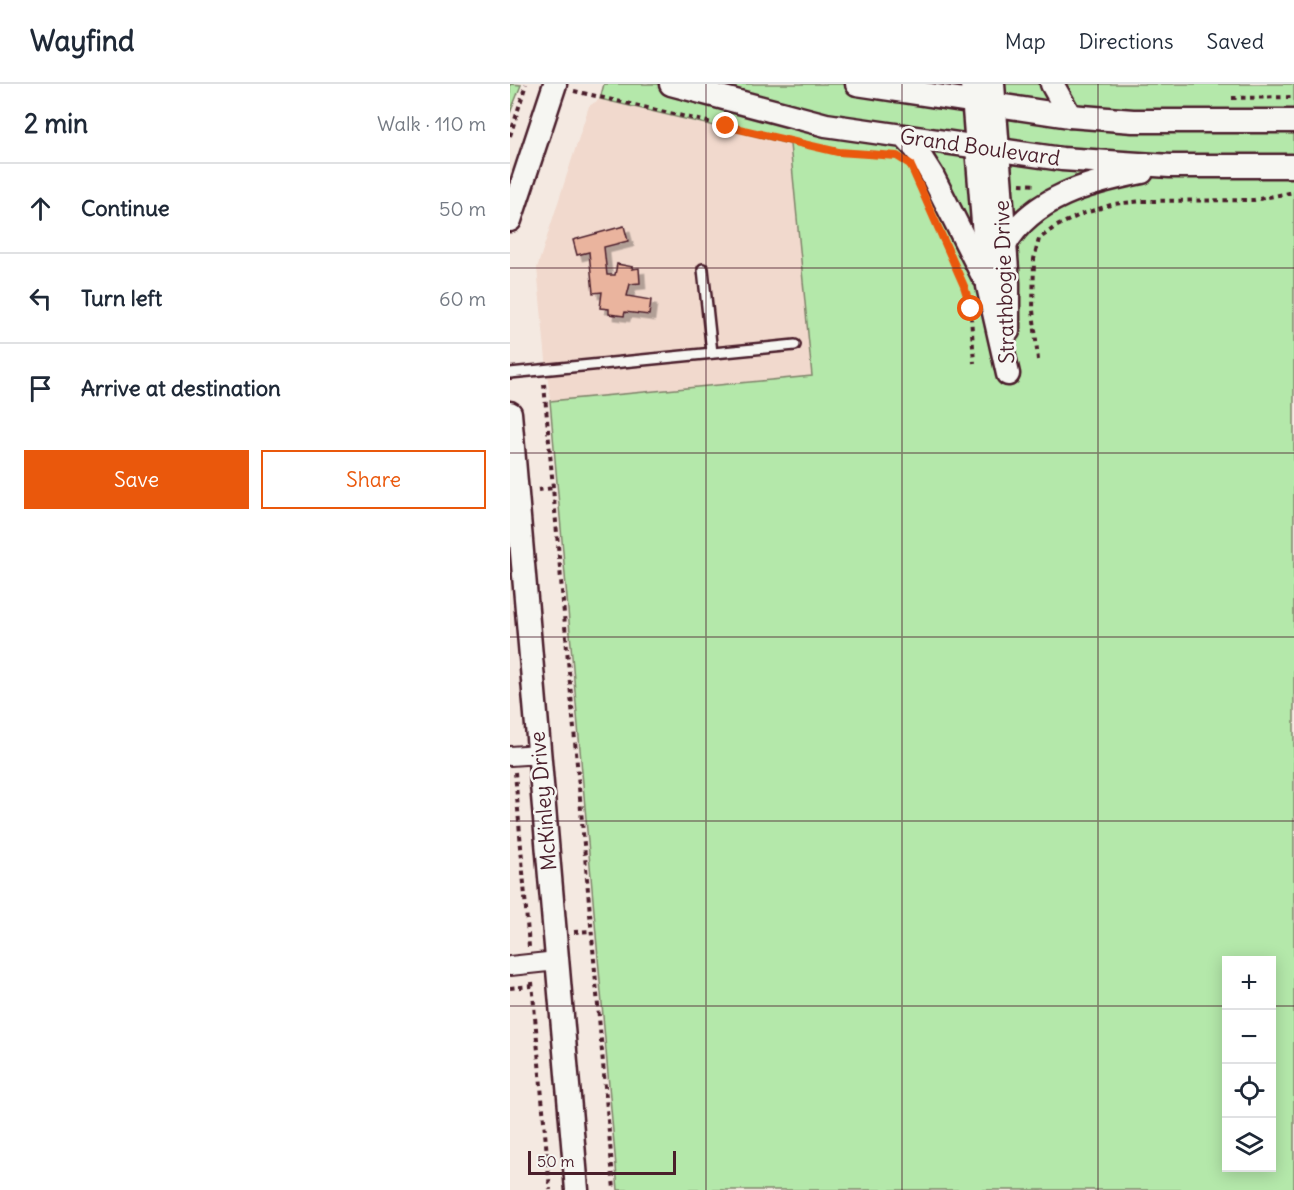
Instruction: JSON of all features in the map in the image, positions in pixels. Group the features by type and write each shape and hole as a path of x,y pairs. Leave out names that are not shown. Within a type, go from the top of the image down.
{"street":[{"name":"Grand Boulevard","path":"671,84 826,125 1062,159 1170,166 1294,166"},
{"name":"Grand Boulevard","path":"857,84 983,94 1070,116 1133,121 1294,121"},
{"path":"1052,84 1070,116"},
{"path":"510,220 555,85"},
{"name":"Strathbogie Drive","path":"983,94 987,148 988,286 1008,374 1008,283 1005,245 987,148"},
{"path":"904,136 915,148 932,175 988,286"},
{"path":"1005,245 1017,226 1033,212 1068,192 1105,179 1170,166"},
{"name":"McKinley Drive","path":"510,413 514,518 539,754 577,1190"},
{"path":"510,756 539,754"},
{"path":"510,966 557,961"}],"lane":[{"path":"703,269 712,353"},
{"path":"510,373 795,345"}],"path":[{"path":"510,136 526,84"},
{"path":"555,85 838,152 873,154"},
{"path":"1226,98 1294,97"},
{"path":"1038,360 1033,310 1034,260 1039,239 1055,227 1082,214 1114,204 1142,201 1254,200 1294,192"},
{"path":"971,309 974,363"},
{"path":"543,369 614,1190"},
{"path":"510,988 532,986"}],"shaded area":[{"path":"600,99 790,144 812,376 550,401 537,268 589,106"}],"green space":[{"path":"510,84 521,85 510,113"},
{"path":"604,84 1294,84 1294,1190 618,1190 550,401 812,376 790,144 600,99"}],"building":[{"path":"624,226 628,241 604,247 607,275 615,275 617,264 633,267 632,269 639,268 640,283 630,284 627,296 651,300 649,315 625,312 624,316 609,314 609,309 600,308 602,292 593,293 589,252 577,255 573,240"}],"route":[{"path":"726,126 838,152 897,156 910,164 964,286 971,309"}]}
